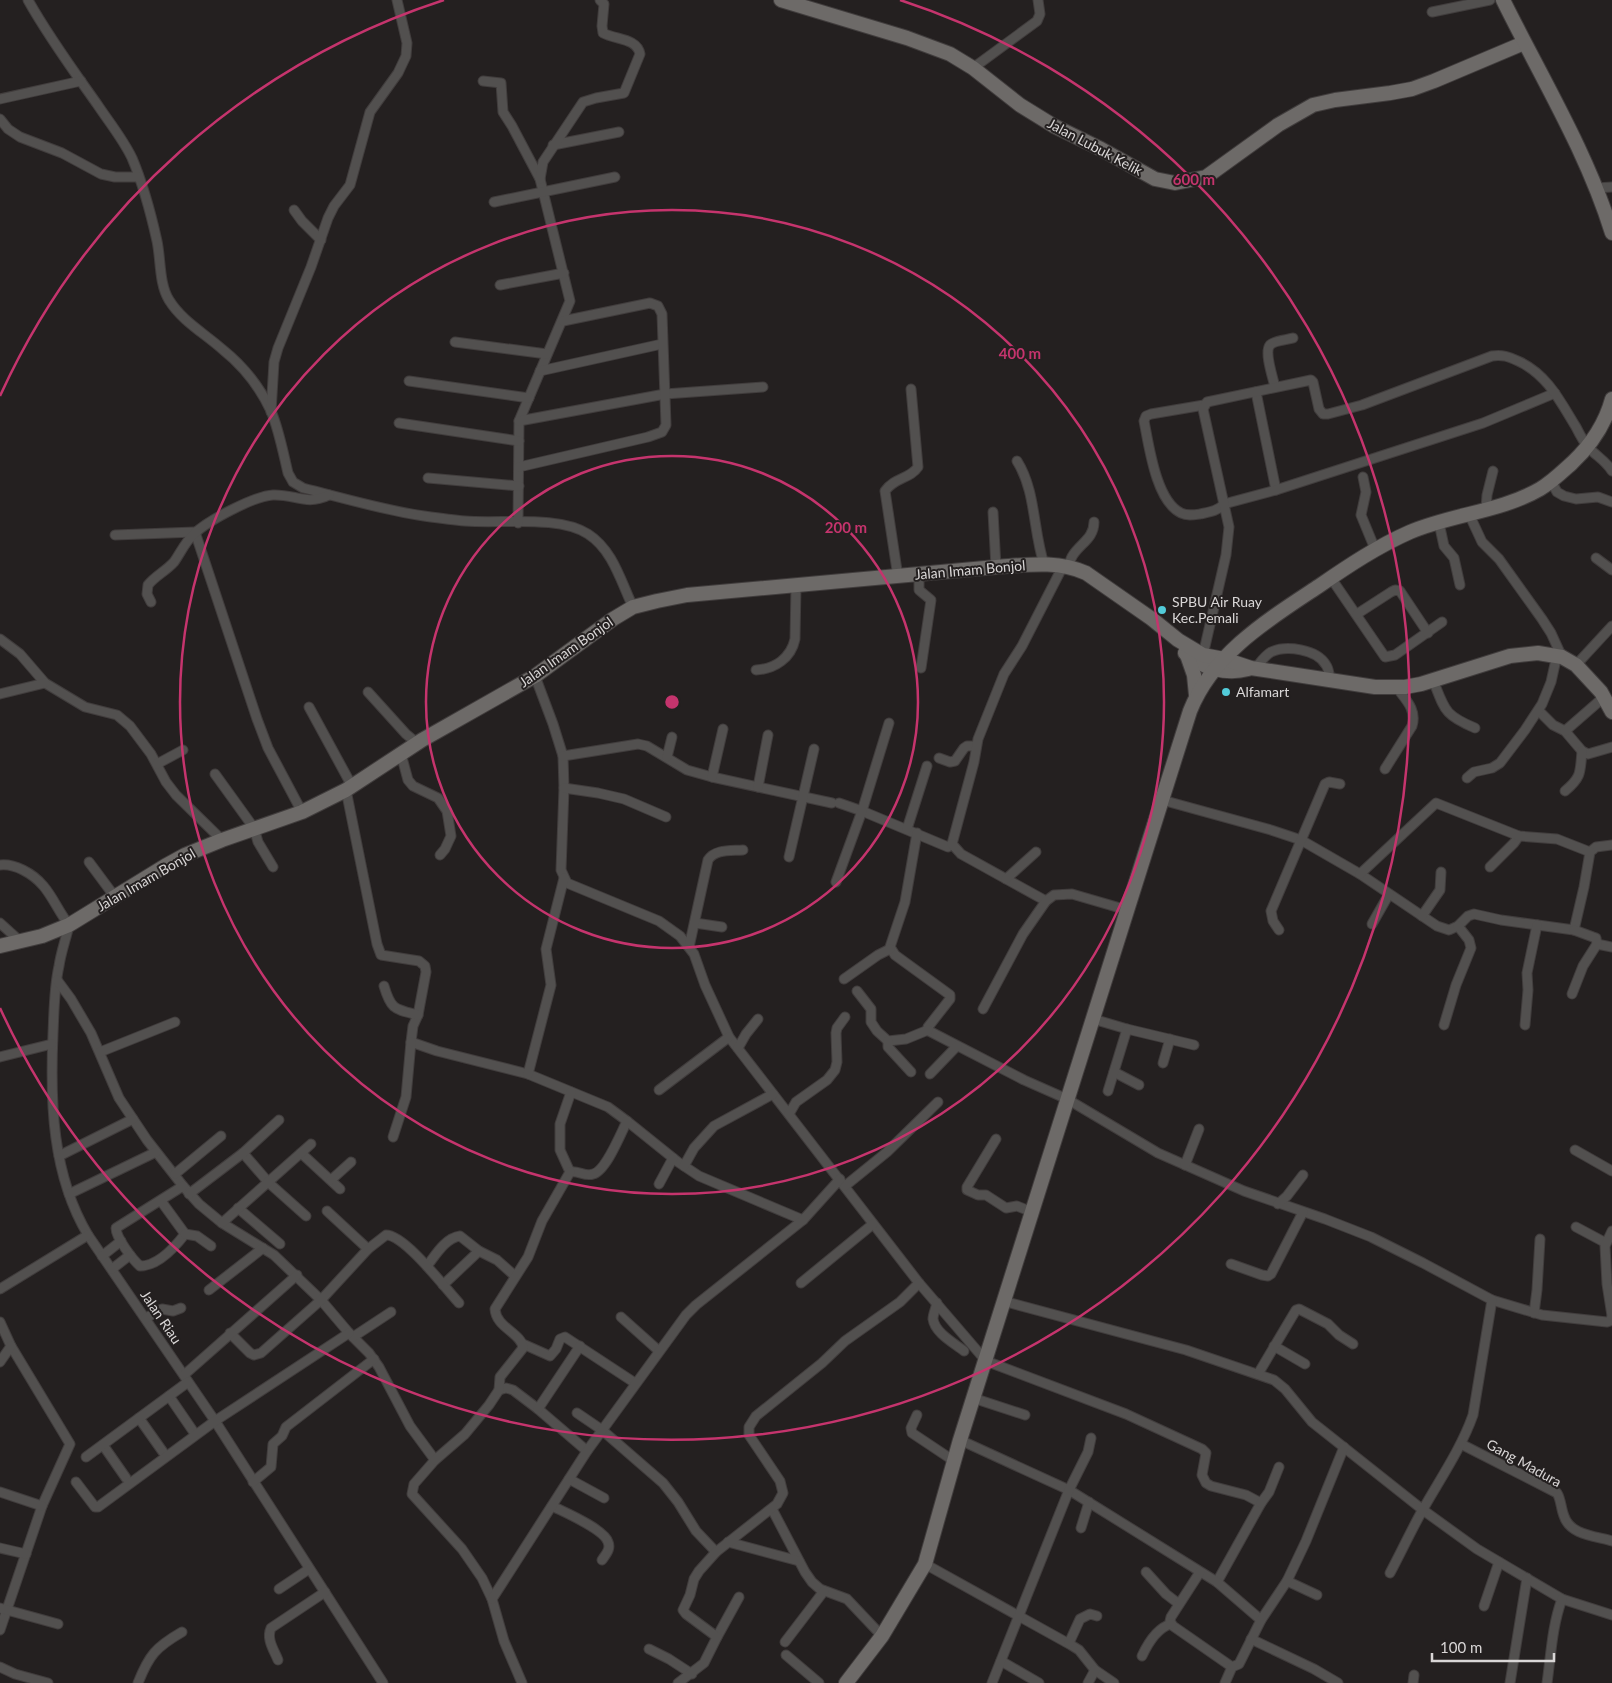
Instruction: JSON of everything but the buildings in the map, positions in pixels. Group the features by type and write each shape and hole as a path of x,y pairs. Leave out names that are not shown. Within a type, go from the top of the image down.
{"main road":[{"name":"Jalan Lubuk Kelik","path":"781,0 940,49 959,58 1020,106 1054,126 1155,179 1183,183 1206,178 1278,125 1306,108 1335,100 1390,94 1412,89 1524,43"},
{"path":"1503,0 1596,188 1612,233"},
{"path":"846,1683 882,1636 925,1564 960,1440 1003,1301 1196,695 1224,659 1247,636 1331,578 1376,550 1411,532 1486,509 1533,492 1551,481 1579,457 1588,446 1604,423 1612,399"},
{"name":"Jalan Imam Bonjol","path":"0,946 42,936 69,925 185,855 254,828 302,812 349,788 417,743 535,676 613,619 633,607 687,595 1044,564 1066,567 1086,573 1178,640 1204,655 1224,659 1253,669"},
{"name":"Jalan Imam Bonjol","path":"1171,634 1179,647 1188,655 1201,664 1215,670"},
{"path":"1215,670 1238,671 1253,669 1375,687 1397,688 1414,686 1510,656 1538,653 1560,656 1576,665 1604,697 1612,712"},
{"path":"1188,655 1194,675 1196,695"}],"street":[{"path":"28,0 126,147 138,177 158,243 164,288 168,299 185,320 223,349 250,377 271,412 288,472 293,482 303,488 397,512 466,521 559,523 580,529 596,539 613,563 633,607"},
{"path":"271,412 273,372 278,348 334,206 350,185 370,112 398,73 406,56 407,43 397,0"},
{"path":"540,179 543,162 583,102 624,93 640,54 639,48 634,43 603,33 604,4 600,0"},
{"path":"973,68 1037,22 1040,14 1038,0"},
{"path":"1432,12 1490,0"},
{"path":"0,100 81,80"},
{"path":"483,81 501,82 503,112 540,179 570,301 519,421 518,522"},
{"path":"0,119 8,129 20,137 62,153 101,174 115,177 138,177"},
{"path":"553,145 619,132"},
{"path":"494,202 615,177"},
{"path":"1596,188 1612,187"},
{"path":"294,210 321,240"},
{"path":"500,285 564,273"},
{"path":"519,467 662,432 666,425 662,314 658,306 650,302 563,321"},
{"path":"1275,387 1267,354 1269,346 1272,343 1293,338"},
{"path":"455,342 547,354"},
{"path":"540,371 662,344"},
{"path":"1555,393 1483,423 1276,490 1224,504 1218,510 1190,515 1179,512 1166,497 1158,483 1153,468 1144,421 1146,416 1151,414 1204,405 1215,400 1312,380 1319,409 1323,414 1328,414 1362,406 1492,356 1499,355 1523,363 1537,372 1555,393 1588,446 1601,457 1612,471"},
{"path":"409,381 529,398"},
{"path":"519,421 665,394 763,387"},
{"path":"898,577 885,492 895,481 910,475 918,467 911,389"},
{"path":"1256,392 1276,490"},
{"path":"1204,405 1203,409 1229,527 1228,540 1204,655"},
{"path":"399,423 519,441"},
{"path":"1017,461 1027,483 1039,549 1044,564"},
{"path":"1486,509 1487,495 1493,471"},
{"path":"1363,477 1366,492 1361,515 1376,550"},
{"path":"428,478 518,486"},
{"path":"1551,481 1558,492 1564,496 1576,499 1598,497 1612,502"},
{"path":"151,602 147,594 148,585 173,562 181,548 195,532 211,520 258,498 272,495 304,500 319,499 329,495"},
{"path":"993,512 996,567"},
{"path":"1467,778 1474,772 1492,768 1500,763 1539,711 1560,656 1551,633 1499,559 1482,542 1469,514"},
{"path":"952,844 974,762 978,739 1004,674 1072,557 1091,535 1094,529 1094,522"},
{"path":"1439,523 1444,546 1454,558 1460,585"},
{"path":"116,535 195,532"},
{"path":"195,532 256,720 268,748 302,812"},
{"path":"1596,558 1612,570"},
{"path":"919,575 919,590 932,600 921,668"},
{"path":"1331,578 1358,614 1386,658 1395,655 1442,622"},
{"path":"756,670 772,668 790,654 794,647 796,586"},
{"path":"1358,614 1391,592 1400,591 1428,633"},
{"path":"1576,665 1612,626"},
{"path":"0,639 20,654 45,683 85,707 117,715 130,726 176,795 222,840"},
{"path":"1253,669 1270,653 1285,649 1300,650 1322,660 1327,666 1330,680"},
{"path":"535,676 563,756 564,788 561,870 564,878 572,886 669,926 690,947 729,1037 919,1283 986,1361 1126,1414 1198,1447 1206,1453 1202,1475 1208,1485 1246,1496 1261,1503"},
{"path":"1433,680 1450,715 1475,728"},
{"path":"0,694 45,683"},
{"path":"1385,769 1412,726 1414,719 1411,707 1397,688"},
{"path":"368,692 406,734 417,743"},
{"path":"1565,731 1604,697"},
{"path":"309,708 349,788 377,944 381,955 419,961 425,966 426,972 418,1015 413,1026 406,1096 393,1137"},
{"path":"1539,711 1553,725 1565,731 1582,751 1588,754 1612,747"},
{"path":"836,882 862,810 889,723"},
{"path":"712,777 723,729"},
{"path":"758,787 768,735"},
{"path":"667,757 672,737"},
{"path":"563,756 638,744 647,746 687,770 862,810 948,846 952,844"},
{"path":"939,758 955,762 964,748 976,746"},
{"path":"789,857 814,749"},
{"path":"157,764 182,750"},
{"path":"1565,791 1579,777 1582,751"},
{"path":"401,754 408,780 413,786 434,794 443,802 447,811 451,836 440,856"},
{"path":"907,829 927,766"},
{"path":"215,774 254,828 258,842 273,867"},
{"path":"1279,930 1271,911 1325,784 1329,782 1340,784"},
{"path":"564,788 598,793 624,800 666,817"},
{"path":"1162,800 1301,840 1360,874 1442,928 1452,930 1468,916 1474,914 1501,920 1574,930 1594,937 1597,944 1582,966 1572,994"},
{"path":"1360,874 1436,803 1519,836 1557,839 1590,852"},
{"path":"844,979 878,955 890,949 905,902 917,833"},
{"path":"1490,867 1519,836"},
{"path":"952,844 959,853 1046,901"},
{"path":"1574,930 1590,852 1596,847 1612,845"},
{"path":"690,947 710,857 714,853 721,851 743,850"},
{"path":"1006,879 1036,852"},
{"path":"90,862 115,898"},
{"path":"0,865 7,864 19,868 40,881 69,925"},
{"path":"1422,916 1440,890 1441,872"},
{"path":"528,1074 551,985 546,949 564,878"},
{"path":"983,1009 1023,934 1046,901 1054,895 1066,893 1127,910"},
{"path":"1372,924 1389,894"},
{"path":"0,923 21,942"},
{"path":"695,923 722,927"},
{"name":"Jalan Riau","path":"69,925 57,980 52,1044 51,1106 59,1156 75,1210 88,1235 214,1421 383,1683"},
{"path":"1525,1025 1528,974 1537,925"},
{"path":"1444,1025 1456,985 1471,948 1469,940 1458,926"},
{"path":"1597,944 1612,947"},
{"path":"857,991 871,1010 871,1022 888,1041 895,1042 906,1039 928,1030 928,1027 950,999 950,995 895,955 890,949"},
{"path":"57,980 83,1018 100,1052 113,1086 156,1152 186,1190 222,1223 274,1255 321,1300 374,1359 410,1426 435,1460"},
{"path":"384,986 388,1001 392,1007 396,1010 418,1015"},
{"path":"789,1114 796,1102 827,1080 835,1070 837,1062 836,1033 837,1028 845,1017"},
{"path":"738,1048 758,1019"},
{"path":"1093,1019 1194,1045"},
{"path":"100,1052 175,1022"},
{"path":"1108,1091 1127,1029"},
{"path":"928,1030 1024,1080 1067,1099 1132,1138 1185,1166 1244,1192 1372,1237 1492,1300 1534,1313 1610,1321 1612,1317 1607,1284 1606,1243 1612,1231"},
{"path":"659,1090 729,1037"},
{"path":"1163,1063 1170,1039"},
{"path":"888,1041 888,1047 911,1072"},
{"path":"411,1042 437,1052 528,1074 608,1107 684,1166 713,1182 803,1220"},
{"path":"0,1057 52,1044"},
{"path":"930,1074 957,1046"},
{"path":"1114,1072 1139,1084"},
{"path":"570,1172 560,1150 560,1124 571,1092"},
{"path":"684,1166 694,1148 714,1126 773,1094"},
{"path":"492,1598 587,1451 686,1315 696,1304 803,1220 842,1182 887,1152 938,1102"},
{"path":"59,1156 133,1119"},
{"path":"186,1234 169,1252 148,1265 140,1266 130,1255 116,1232 118,1226 161,1201 186,1190 243,1152 279,1120"},
{"path":"570,1172 575,1171 587,1175 595,1174 600,1170 627,1121"},
{"path":"1185,1166 1199,1129"},
{"path":"175,1174 221,1136"},
{"path":"996,1139 967,1186 967,1190 978,1195 986,1195 1006,1208 1017,1206 1032,1212"},
{"path":"222,1223 311,1144"},
{"path":"1575,1150 1612,1171"},
{"path":"69,1194 156,1152"},
{"path":"243,1152 269,1182 306,1216"},
{"path":"301,1153 340,1189"},
{"path":"659,1184 672,1158"},
{"path":"331,1180 351,1162"},
{"path":"570,1172 545,1214 528,1257 496,1305 495,1312 501,1323 523,1344 550,1356 562,1337 580,1346 635,1384"},
{"path":"1278,1204 1287,1196 1303,1174"},
{"path":"161,1201 186,1234 196,1236 210,1246"},
{"path":"238,1208 280,1244"},
{"path":"327,1211 368,1249"},
{"path":"1231,1264 1262,1276 1271,1274 1304,1212"},
{"path":"801,1283 873,1224"},
{"path":"1576,1227 1606,1243"},
{"path":"0,1289 88,1235"},
{"path":"230,1333 250,1353 258,1354 321,1300 368,1249 382,1237 389,1235 403,1242 459,1303"},
{"path":"427,1266 446,1243 454,1237 460,1236 479,1251 497,1260 515,1276"},
{"path":"1534,1313 1538,1290 1540,1239"},
{"path":"102,1256 121,1240"},
{"path":"209,1290 263,1248"},
{"path":"443,1285 479,1251"},
{"path":"112,1269 130,1255"},
{"path":"86,1457 169,1396 230,1333 297,1275"},
{"path":"717,1637 686,1614 683,1609 690,1595 692,1582 716,1552 772,1508 782,1496 782,1485 748,1436 749,1427 756,1416 822,1363 846,1341 900,1302 919,1283"},
{"path":"1390,1573 1461,1444 1473,1415 1492,1300"},
{"path":"1003,1301 1186,1350 1274,1380 1285,1389 1312,1422 1423,1510 1477,1549 1562,1599 1612,1615"},
{"path":"937,1304 933,1317 935,1326 964,1351"},
{"path":"146,1318 159,1310 182,1308"},
{"path":"1258,1374 1296,1310 1299,1309 1328,1324 1339,1335 1353,1344"},
{"path":"76,1482 95,1507 98,1507 214,1421 391,1312"},
{"path":"620,1316 659,1352"},
{"path":"0,1322 11,1346 70,1444 42,1506 26,1554 3,1609 0,1630"},
{"path":"522,1683 504,1641 492,1598 482,1578 462,1549 412,1494 414,1484 435,1460 473,1426 499,1390 500,1377 522,1349 523,1344"},
{"path":"0,1362 11,1346"},
{"path":"538,1409 580,1346"},
{"path":"1274,1346 1305,1364"},
{"path":"253,1482 271,1468 273,1444 282,1436 285,1428 374,1359"},
{"path":"499,1390 510,1389 538,1409 587,1451"},
{"path":"169,1396 194,1431"},
{"path":"973,1398 1025,1415"},
{"path":"577,1413 602,1430 663,1483 678,1502 696,1532 716,1552"},
{"path":"917,1414 911,1428 912,1433 954,1462"},
{"path":"139,1418 163,1452"},
{"path":"992,1683 1069,1490 1088,1452 1092,1438"},
{"path":"960,1440 1069,1490 1217,1582 1261,1620"},
{"name":"Gang Madura","path":"1461,1444 1557,1493 1559,1495 1560,1507 1570,1527 1612,1541"},
{"path":"103,1445 126,1478"},
{"path":"1225,1683 1232,1667 1239,1664 1261,1620 1287,1581 1306,1541 1344,1448"},
{"path":"1217,1582 1268,1492 1279,1467"},
{"path":"569,1479 604,1498"},
{"path":"0,1492 42,1506"},
{"path":"1081,1528 1089,1502"},
{"path":"552,1506 579,1519 604,1536 609,1549 602,1560"},
{"path":"772,1508 808,1578 820,1589 847,1598 882,1636"},
{"path":"728,1542 799,1561"},
{"path":"0,1548 26,1554"},
{"path":"1484,1606 1499,1562"},
{"path":"925,1564 1020,1615 1079,1650 1094,1670 1114,1683"},
{"path":"279,1589 309,1569"},
{"path":"1146,1572 1166,1594 1179,1604"},
{"path":"1171,1624 1171,1617 1200,1572"},
{"path":"1510,1683 1527,1578"},
{"path":"1287,1581 1317,1596"},
{"path":"785,1642 824,1591"},
{"path":"278,1660 270,1638 269,1632 271,1628 325,1592"},
{"path":"678,1683 692,1674 707,1660 717,1637 739,1597"},
{"path":"1547,1683 1558,1609 1562,1599"},
{"path":"3,1609 58,1624"},
{"path":"1069,1644 1080,1619 1090,1614 1097,1616"},
{"path":"1142,1656 1147,1645 1159,1631 1171,1624"},
{"path":"1171,1624 1232,1667"},
{"path":"140,1683 148,1659 154,1652 182,1632"},
{"path":"1251,1639 1314,1669 1338,1683"},
{"path":"649,1649 692,1674"},
{"path":"786,1655 819,1683"},
{"path":"1002,1661 1039,1683"},
{"path":"0,1667 15,1674 48,1683"},
{"path":"1088,1683 1094,1670"}],"place":[{"name":"SPBU Air Ruay Kec.Pemali","path":"1162,610"},
{"name":"Alfamart","path":"1226,692"}]}
